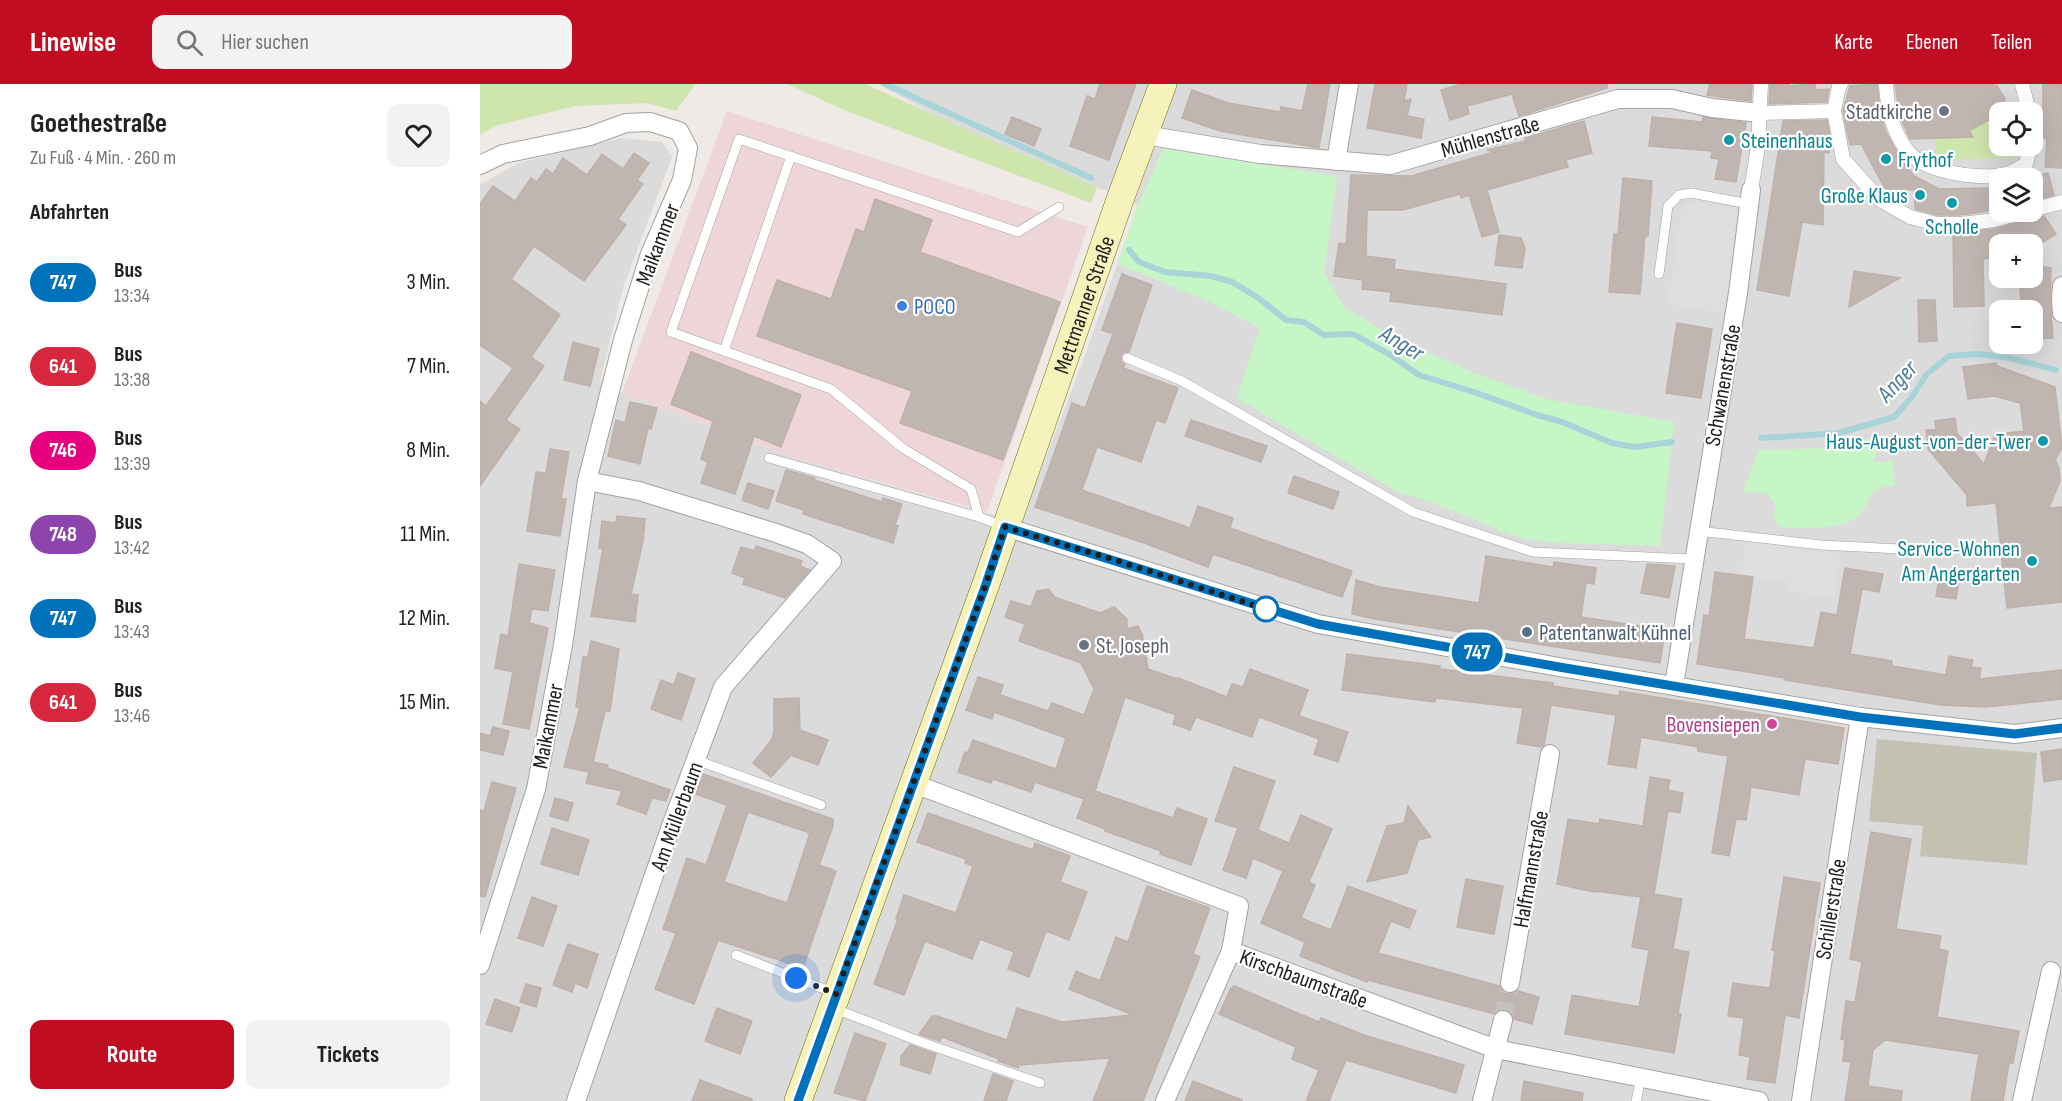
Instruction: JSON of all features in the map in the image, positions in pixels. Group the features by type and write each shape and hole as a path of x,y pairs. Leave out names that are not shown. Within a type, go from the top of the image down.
{"main road":[{"name":"Mettmanner Straße","path":"798,1101 986,584 1163,84"}],"street":[{"path":"1336,161 1349,84"},
{"name":"Schwanenstraße","path":"1674,685 1738,293 1758,147 1761,84"},
{"path":"1841,84 1834,111 1843,159 1880,200 1910,217 1937,224 1989,221"},
{"path":"1886,84 1890,117 1907,151 1931,168 1975,176 2006,174 2026,164 2028,156"},
{"path":"2022,84 2027,102"},
{"name":"Mühlenstraße","path":"1145,135 1260,154 1390,165 1618,99 1672,99 1712,108 1760,113 1834,111"},
{"name":"Maikammer","path":"480,165 503,154 590,136 626,123 650,122 679,131 688,148 681,180 650,254 623,340 587,482 563,645 536,789 480,965"},
{"path":"2043,207 2062,202"},
{"path":"2062,286 2062,313"},
{"name":"Am Müllerbaum","path":"576,1101 671,826 723,687 831,561 807,544 776,533 639,491 587,482"},
{"path":"1005,527 1318,624 1860,717 2015,734 2062,728"},
{"name":"Schillerstraße","path":"1801,1101 1860,717"},
{"name":"Halfmannstraße","path":"1510,983 1550,754"},
{"name":"Kirschbaumstraße","path":"912,783 1239,906 1231,951 1496,1049 1759,1101"},
{"path":"1165,1101 1231,951"},
{"path":"2022,1101 2051,971"},
{"path":"1482,1101 1503,1020"}],"lane":[{"path":"979,517 971,489 903,449 831,389 671,333 739,139 1018,232 1059,207"},
{"path":"724,351 791,156"},
{"path":"1659,274 1668,206 1679,195 1691,193 1750,197"},
{"path":"1127,358 1182,381 1413,512 1533,552 1693,559"},
{"path":"769,458 979,517 1005,527"},
{"path":"1698,531 1821,545 1940,551"},
{"path":"696,760 821,805"},
{"path":"736,955 921,1042 1040,1083"},
{"path":"1636,1101 1641,1078"}],"shaded area":[{"path":"878,84 2062,84 2062,1101 480,1101 480,185 518,163 621,138 662,142 672,157 623,288 600,381 622,393 792,457 1021,523 1084,358 1138,205 942,119"},
{"path":"727,111 1088,227 987,512 792,457 622,393"},
{"path":"1695,202 1738,210 1725,313 1668,304 1680,216 1684,206"},
{"path":"1746,540 1841,554 1834,598 1789,591 1790,582 1741,575"},
{"path":"1877,739 2037,753 2027,865 1920,856 1923,826 1869,821"}],"green space":[{"path":"480,84 695,84 676,111 647,103 575,106 495,126 480,135"},
{"path":"787,84 865,84 1097,187 1091,203 844,110"},
{"path":"1989,118 1989,156 2013,156 2013,158 1936,160 1935,135 1972,135 1970,132 1978,127 1975,124"},
{"path":"1163,149 1337,176 1324,273 1344,307 1393,337 1477,374 1546,399 1674,422 1660,546 1561,543 1520,538 1431,502 1398,492 1237,397 1260,328 1206,300 1118,264 1138,205"},
{"path":"1871,438 1877,449 1873,462 1893,461 1895,485 1874,489 1860,514 1844,523 1822,527 1779,527 1773,516 1776,505 1768,493 1743,492 1759,450 1823,448 1829,444"}],"building":[{"path":"1100,84 1136,84 1109,160 1070,146 1087,96 1095,99"},
{"path":"1308,84 1330,84 1319,148 1220,131 1182,118 1192,90 1228,103 1280,112 1281,107 1302,111"},
{"path":"1375,84 1407,84 1404,101 1411,99 1407,116 1424,119 1421,138 1367,128"},
{"path":"1462,84 1607,84 1607,88 1519,116 1512,94 1467,106 1469,114 1450,120 1441,90"},
{"path":"1710,84 1752,84 1751,101 1707,95"},
{"path":"1770,84 1789,84 1789,86 1815,84 1816,90 1829,89 1827,102 1769,104"},
{"path":"1877,84 1885,130 1914,176 1939,189 1989,188 1989,211 1960,215 1938,215 1915,209 1914,190 1902,189 1901,200 1884,187 1861,144 1850,145 1843,111 1850,86"},
{"name":"Stadtkirche","path":"1895,84 1991,84 1997,86 2005,99 2004,102 1989,102 1989,120 1969,131 1973,137 1910,139 1900,116"},
{"path":"2043,84 2062,84 2062,168 2045,167 2047,138 2043,138"},
{"path":"1012,117 1041,129 1034,146 1005,134"},
{"path":"1652,117 1702,122 1703,117 1746,123 1736,182 1715,179 1719,159 1711,158 1712,151 1649,146"},
{"path":"1827,120 1832,148 1829,148 1829,153 1824,152 1823,225 1802,222 1789,296 1757,290 1783,121"},
{"path":"1584,121 1592,153 1566,160 1568,167 1487,190 1499,232 1482,237 1469,195 1461,198 1460,194 1403,210 1367,210 1366,256 1395,260 1394,269 1506,284 1502,315 1390,301 1391,292 1362,289 1363,280 1334,276 1339,243 1346,244 1351,175 1411,176 1494,152 1487,150 1526,141 1525,138"},
{"path":"634,153 649,163 637,180 643,184 618,219 626,225 584,281 534,246 511,279 560,315 531,357 544,366 506,420 520,429 480,486 480,401 486,406 513,368 480,345 480,204 493,186 515,201 531,178 537,182 546,169 553,174 563,158 587,175 602,154 623,169"},
{"path":"2048,173 2054,195 2043,198 2043,174"},
{"path":"1623,178 1652,181 1648,236 1645,236 1640,294 1609,292 1614,234 1618,234"},
{"path":"875,199 932,220 920,252 1060,302 1003,460 900,423 912,391 757,336 777,280 831,299 856,229 864,232"},
{"path":"2043,216 2056,234 2043,242 2043,234 1989,234 1989,258 1983,259 1984,306 1954,307 1953,233 1995,229 2021,222 2043,222"},
{"path":"1499,235 1521,238 1525,248 1522,268 1495,265"},
{"path":"2043,267 2051,268 2050,300 2053,338 2043,338 2043,300 2021,300 2020,288 2043,288"},
{"path":"1854,271 1900,278 1849,307"},
{"path":"1122,274 1152,285 1129,352 1123,352 1121,356 1121,362 1125,364 1123,368 1178,388 1165,423 1156,420 1141,462 1097,447 1082,490 1190,528 1198,506 1233,518 1230,528 1352,571 1342,597 1213,554 1208,567 1035,507 1072,403 1085,408 1113,334 1102,330"},
{"path":"1918,300 1935,300 1937,341 1919,342"},
{"path":"1677,323 1712,329 1701,398 1666,393"},
{"path":"573,342 599,349 590,386 564,380"},
{"path":"691,352 801,395 781,447 754,436 735,494 701,483 708,462 701,459 713,421 671,404"},
{"path":"1996,363 1997,366 2055,387 2062,448 2055,460 2059,468 2060,481 2049,508 2062,507 2062,602 2007,608 1996,503 1967,506 1967,495 1928,449 1926,430 1936,430 1935,421 1955,418 1957,433 1984,464 1994,438 1999,434 2024,431 2020,403 1994,396 1968,399 1963,367"},
{"path":"630,402 657,408 651,429 648,428 640,464 608,456 616,420 625,423"},
{"path":"1191,420 1267,446 1261,462 1185,436"},
{"path":"550,449 569,452 561,499 566,499 560,536 527,531 536,472 546,473"},
{"path":"786,470 882,502 883,498 902,504 895,525 898,526 893,543 803,514 804,510 776,501"},
{"path":"1294,476 1339,492 1333,509 1288,493"},
{"path":"748,483 774,491 768,509 742,500"},
{"path":"617,516 645,519 643,541 631,594 638,595 635,622 591,616 603,548 599,548 602,521 616,523"},
{"path":"756,546 802,561 800,566 810,570 785,598 743,584 745,578 732,573 741,547 754,551"},
{"path":"1486,556 1553,567 1554,562 1596,568 1594,584 1586,583 1581,617 1665,630 1660,663 1352,614 1356,580 1380,587 1479,603"},
{"path":"519,564 555,570 548,611 532,609 529,623 548,628 529,729 503,724 513,672 495,668 501,634 508,636"},
{"path":"1647,564 1675,566 1669,598 1641,593"},
{"path":"1845,568 1883,574 1879,592 1862,589 1850,654 1892,661 1892,666 1946,675 1949,656 1973,660 1971,667 1981,668 1979,679 2062,670 2062,699 1986,707 1941,705 1697,664 1704,615 1709,616 1715,572 1753,577 1744,639 1814,648 1821,612 1837,615"},
{"path":"1939,578 1959,581 1956,599 1936,596"},
{"path":"1049,589 1054,597 1100,613 1114,607 1127,619 1127,629 1138,626 1142,634 1148,669 1227,697 1232,684 1243,687 1250,669 1308,690 1299,716 1348,732 1338,762 1314,754 1319,739 1259,717 1252,737 1196,717 1190,730 1173,724 1176,715 1125,697 1095,791 1173,818 1177,808 1207,819 1191,865 1077,818 1084,799 1035,782 1031,792 993,779 991,783 958,772 965,752 968,753 973,740 1056,769 1066,738 994,712 992,719 966,710 978,677 1003,685 1000,695 1048,711 1052,703 1084,715 1094,689 1081,663 1019,641 1025,624 1005,617 1011,601 1031,607 1037,591"},
{"path":"591,641 619,649 610,711 605,711 593,762 608,765 607,768 670,790 666,801 652,798 646,814 617,804 622,791 586,783 589,772 564,767 580,707 576,707 583,657 588,657"},
{"path":"1347,654 1440,666 1440,669 1553,683 1553,686 1619,696 1620,691 1844,728 1838,764 1805,759 1799,795 1751,787 1746,820 1736,819 1729,856 1712,853 1728,756 1698,751 1698,747 1641,737 1636,768 1608,764 1616,715 1551,705 1544,745 1541,747 1517,743 1523,708 1436,698 1435,702 1342,690"},
{"path":"678,673 695,679 681,720 651,709 661,680 674,685"},
{"path":"799,698 800,730 828,740 818,765 791,755 771,777 753,763 772,739 774,699"},
{"path":"493,727 509,731 503,755 480,750 480,733 490,736"},
{"path":"2062,749 2062,779 2044,782 2041,752"},
{"path":"1234,767 1275,781 1258,830 1289,843 1301,815 1332,829 1309,882 1315,885 1301,918 1331,930 1348,886 1416,911 1409,928 1391,921 1378,953 1499,986 1508,994 1518,991 1539,997 1532,1024 1514,1019 1511,1012 1505,1009 1499,1009 1494,1014 1368,980 1367,982 1300,956 1305,942 1261,923 1283,871 1253,858 1246,878 1223,870 1238,828 1215,821"},
{"path":"703,774 833,819 833,826 819,865 836,871 803,968 718,940 694,1004 655,989 676,933 663,929 687,858 706,865 727,805 696,794","holes":["748,812 810,833 787,903 724,882"]},
{"path":"1650,777 1670,780 1668,790 1683,793 1680,813 1668,811 1654,894 1682,899 1673,949 1689,952 1678,1013 1681,1014 1674,1053 1565,1034 1572,995 1639,1007 1649,950 1632,947 1641,897 1594,892 1557,884 1568,819 1599,824 1600,819 1643,826"},
{"path":"492,782 516,788 485,897 480,896 480,810 484,811"},
{"path":"555,798 573,803 568,821 550,816"},
{"path":"1408,806 1431,837 1418,840 1407,873 1367,882 1387,826 1404,823"},
{"path":"928,813 1033,850 1035,843 1070,856 1060,882 1087,892 1069,940 1046,931 1029,977 1008,969 1014,952 980,939 972,959 925,941 904,995 874,984 898,919 896,919 904,895 956,913 973,866 965,863 966,859 917,842"},
{"path":"552,828 589,840 578,875 541,864"},
{"path":"1871,832 1911,839 1896,929 1941,936 1939,949 1948,951 1937,1017 2019,1031 2013,1063 2009,1063 2003,1101 1971,1101 1979,1054 1885,1040 1873,1050 1868,1086 1902,1091 1901,1101 1845,1101 1851,1062 1843,1061 1845,1040 1841,1039 1846,1001 1855,1002 1862,962 1850,959"},
{"path":"1784,877 1820,883 1799,1018 1785,1015 1775,1083 1747,1079 1750,1057 1739,1055 1744,1018 1728,1016 1733,983 1770,988 1775,951 1772,950"},
{"path":"1466,879 1503,886 1494,934 1457,927"},
{"path":"1147,886 1210,908 1193,954 1200,957 1143,1101 1093,1101 1110,1058 1019,1065 1018,1068 942,1037 940,1041 919,1034 932,1016 937,1016 1007,1040 1017,1008 1062,1022 1133,1015 1069,989 1076,971 1100,981 1116,937 1128,942"},
{"path":"532,897 557,906 543,946 518,938"},
{"path":"568,944 598,954 587,988 575,983 572,992 553,985"},
{"path":"526,984 541,988 536,1007 520,1002"},
{"path":"1234,986 1319,1022 1321,1018 1364,1035 1464,1065 1456,1093 1346,1060 1329,1101 1306,1101 1319,1070 1292,1059 1296,1047 1219,1014"},
{"path":"495,999 520,1008 512,1032 486,1024"},
{"path":"717,1008 752,1021 740,1054 705,1041"},
{"path":"855,1033 886,1044 865,1101 834,1093"},
{"path":"910,1045 936,1054 930,1074 901,1065 901,1056"},
{"path":"993,1074 1013,1081 1006,1101 984,1101"},
{"path":"700,1080 752,1099 752,1101 692,1101"},
{"path":"1193,1081 1242,1100 1242,1101 1185,1101"},
{"path":"1524,1081 1583,1093 1582,1101 1521,1101"}],"waterway":[{"name":"Anger","path":"885,84 1091,178"},
{"name":"Anger","path":"1129,250 1139,262 1165,272 1211,276 1232,282 1257,297 1286,320 1304,322 1324,335 1353,334 1389,354 1419,375 1562,422 1612,443 1635,447 1672,442"},
{"name":"Anger","path":"1761,438 1839,433 1894,417 1912,397 1926,375 1949,356 1978,354 2010,358 2056,370"}],"tunnel":[{"path":"1503,1020 1510,983"}],"bus line":[{"name":"747","path":"798,1101 1005,527 1318,624 1860,717 2015,734 2062,728"}],"place":[{"name":"Stadtkirche","path":"1944,111"},
{"name":"Steinenhaus","path":"1729,140"},
{"name":"Frythof","path":"1886,159"},
{"name":"Große Klaus","path":"1920,195"},
{"name":"Scholle","path":"1952,203"},
{"name":"POCO","path":"902,306"},
{"name":"Haus-August-von-der-Twer","path":"2043,441"},
{"name":"Service-Wohnen Am Angergarten","path":"2032,561"},
{"name":"Patentanwalt Kühnel","path":"1527,632"},
{"name":"St. Joseph","path":"1084,645"},
{"name":"Bovensiepen","path":"1772,724"}],"route":[{"path":"796,978 836,994 1005,527 1266,609"}]}
